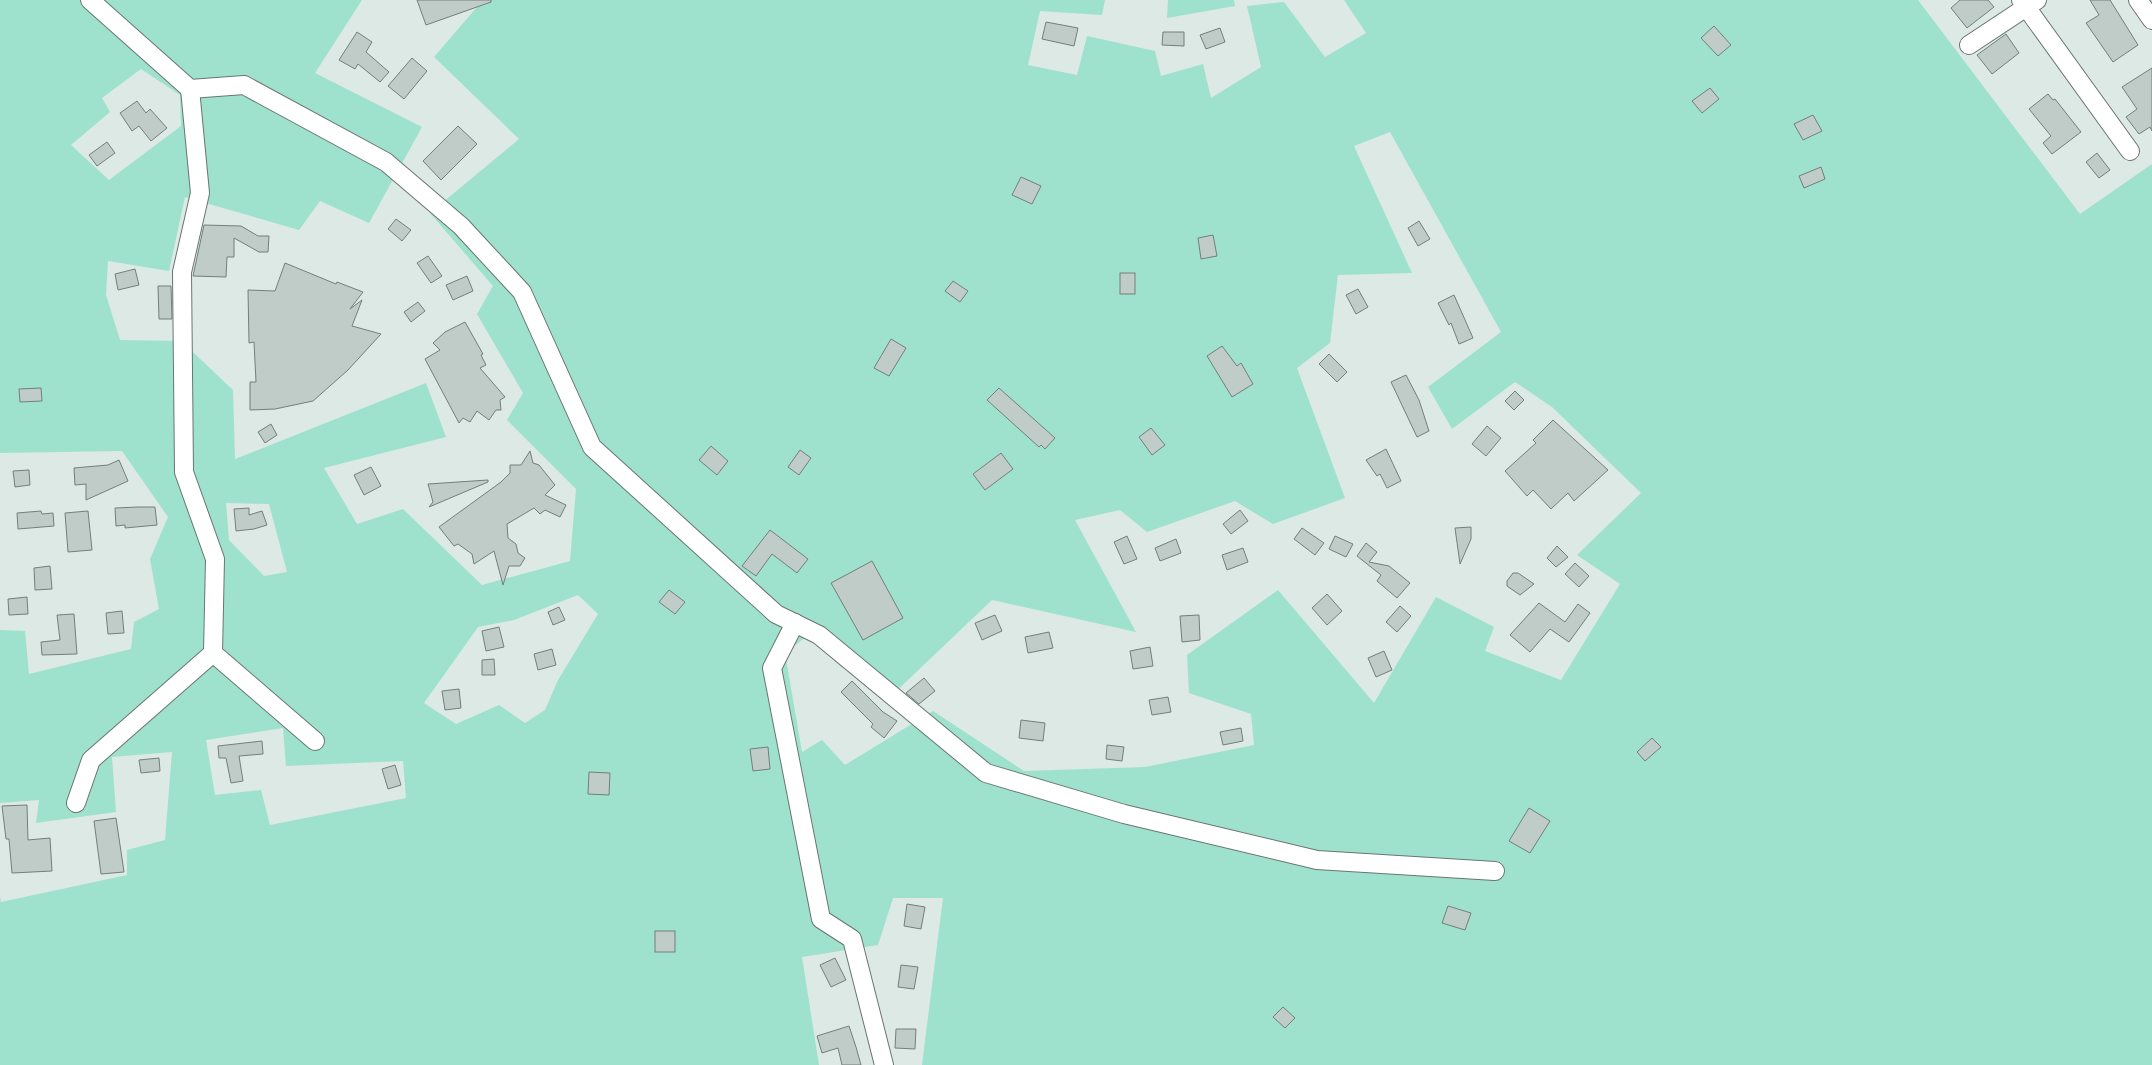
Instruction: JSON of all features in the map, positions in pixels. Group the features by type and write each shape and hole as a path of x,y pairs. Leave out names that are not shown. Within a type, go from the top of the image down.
{"street":[{"path":"76,802 91,760 213,653 215,559 184,472 182,272 200,193 190,89 90,0"},
{"path":"2138,0 2152,20"},
{"path":"1969,46 2028,2 2130,151"},
{"path":"190,89 244,85 386,162 461,226 522,292 592,447 776,614 819,635 986,772 1124,814 1317,860 1495,871"},
{"path":"795,623 772,668 821,919 852,939 884,1065"},
{"path":"213,653 315,741"}],"green space":[{"path":"0,0 362,0 315,73 422,127 369,223 320,201 299,230 185,197 169,271 108,261 106,295 120,340 181,341 233,390 235,459 426,383 446,437 324,468 357,524 403,509 482,585 570,561 576,489 507,420 523,393 477,314 493,286 430,213 519,139 434,57 483,0 1105,0 1102,15 1040,11 1028,65 1077,75 1087,36 1155,51 1161,76 1203,64 1211,98 1261,67 1247,6 1284,2 1325,57 1366,33 1344,0 1918,0 2080,214 2152,164 2152,1065 922,1065 943,898 893,898 878,945 802,957 819,1065 0,1065 0,897 1,902 127,875 127,850 165,840 172,752 112,757 116,812 36,823 39,800 0,803 0,630 25,631 29,674 131,649 134,622 159,609 150,559 168,517 122,451 0,453","holes":["141,69 180,95 181,126 109,180 71,145 110,112 102,98","1390,132 1501,332 1428,387 1452,429 1515,382 1552,407 1641,493 1577,555 1620,584 1561,680 1485,651 1494,627 1436,597 1374,703 1278,590 1187,655 1189,693 1251,714 1254,745 1145,767 1024,771 933,711 845,765 822,740 802,752 785,653 810,634 840,666 889,698 992,600 1136,632 1075,520 1120,510 1147,532 1235,501 1273,524 1345,498 1297,368 1330,343 1338,275 1412,273 1354,146","226,503 269,504 287,572 264,576 229,540","578,595 598,614 558,680 545,710 525,723 499,705 456,724 424,703 478,627 514,620","283,728 286,766 403,761 406,798 270,825 261,790 215,795 206,740"]},
{"path":"1168,0 1234,0 1235,6 1167,18"}],"building":[{"path":"417,0 491,0 491,2 426,25"},
{"path":"1960,0 1988,0 1994,7 1967,28 1951,8"},
{"path":"2090,0 2110,0 2138,45 2113,62 2086,23 2099,15"},
{"path":"1046,22 1078,28 1074,46 1042,39"},
{"path":"1714,26 1731,45 1718,56 1701,38"},
{"path":"1220,28 1225,42 1206,49 1200,35"},
{"path":"357,32 372,42 366,52 389,72 380,82 358,64 355,69 339,60"},
{"path":"1163,32 1184,32 1184,46 1162,45"},
{"path":"2006,34 2019,53 1992,74 1977,55"},
{"path":"412,58 427,71 404,99 388,86"},
{"path":"2152,68 2152,131 2150,127 2139,134 2126,117 2137,109 2122,87"},
{"path":"1710,88 1719,99 1702,113 1692,101"},
{"path":"2048,94 2053,100 2055,99 2081,132 2052,154 2043,143 2051,136 2029,109"},
{"path":"137,101 146,113 150,109 167,128 151,141 139,126 132,131 120,113"},
{"path":"1813,115 1822,131 1803,140 1794,124"},
{"path":"458,126 477,144 441,180 423,161"},
{"path":"107,142 115,153 97,166 89,155"},
{"path":"2097,153 2110,170 2099,178 2086,162"},
{"path":"1821,167 1825,179 1804,188 1799,176"},
{"path":"1021,177 1041,186 1032,204 1012,195"},
{"path":"396,219 411,230 402,241 388,229"},
{"path":"1419,221 1430,239 1418,246 1408,228"},
{"path":"204,225 241,226 258,236 269,236 268,252 259,252 234,238 234,257 227,257 226,277 193,276"},
{"path":"1213,235 1217,256 1201,259 1198,238"},
{"path":"428,256 442,276 431,283 417,263"},
{"path":"285,263 336,284 337,282 363,292 350,309 362,300 352,326 381,334 348,370 313,401 275,409 250,410 250,382 256,382 254,342 249,343 248,290 275,291"},
{"path":"135,269 139,285 118,290 115,274"},
{"path":"1120,273 1135,273 1135,294 1120,294"},
{"path":"467,276 473,291 453,300 446,285"},
{"path":"953,281 968,291 960,302 945,291"},
{"path":"158,286 171,286 172,319 159,319"},
{"path":"1358,289 1368,307 1356,314 1346,295"},
{"path":"1454,295 1473,338 1459,344 1451,323 1449,325 1438,303"},
{"path":"418,302 425,311 411,322 404,312"},
{"path":"465,322 483,354 481,355 486,365 480,368 505,397 500,400 501,410 496,410 489,420 477,411 470,422 463,418 459,423 425,359 440,350 433,343 445,332"},
{"path":"891,339 906,348 889,376 874,368"},
{"path":"1222,346 1237,366 1241,363 1253,384 1232,397 1207,356"},
{"path":"1329,354 1347,372 1337,382 1319,364"},
{"path":"1406,375 1419,400 1429,431 1417,437 1391,382"},
{"path":"41,388 42,401 20,402 19,389"},
{"path":"999,388 1055,438 1045,449 1041,445 1039,447 987,400"},
{"path":"1515,391 1524,400 1514,410 1505,401"},
{"path":"1553,420 1608,470 1574,501 1568,493 1551,509 1533,490 1527,496 1505,471 1536,443 1533,440"},
{"path":"271,424 277,435 265,443 258,432"},
{"path":"1487,426 1501,438 1486,456 1472,444"},
{"path":"1151,428 1165,445 1152,455 1139,437"},
{"path":"711,446 728,461 717,475 699,460"},
{"path":"1386,449 1401,481 1387,488 1380,474 1377,476 1366,460"},
{"path":"800,450 811,458 799,475 788,467"},
{"path":"530,451 533,463 539,465 555,485 545,495 566,505 560,517 545,510 540,514 534,508 507,524 508,538 516,544 518,553 525,558 520,566 509,566 503,585 494,551 474,564 472,554 458,544 454,546 439,527 501,482 510,473 510,465 521,465"},
{"path":"1001,453 1013,469 985,490 973,474"},
{"path":"119,460 128,481 86,500 86,484 75,485 74,468 108,465"},
{"path":"371,467 381,486 364,495 354,475"},
{"path":"29,470 30,485 15,487 13,471"},
{"path":"488,480 488,482 429,507 433,502 428,484"},
{"path":"155,507 157,525 125,528 125,525 116,526 115,508"},
{"path":"249,508 249,515 262,511 267,525 236,531 234,509"},
{"path":"1240,510 1248,521 1231,534 1223,524"},
{"path":"41,511 42,514 53,513 54,526 18,529 17,513"},
{"path":"88,511 92,550 68,552 65,513"},
{"path":"1471,527 1471,539 1460,564 1455,528"},
{"path":"1302,528 1324,543 1315,555 1294,539"},
{"path":"770,530 808,559 797,573 772,554 756,576 742,566"},
{"path":"1127,536 1137,559 1124,564 1114,542"},
{"path":"1335,536 1353,544 1346,557 1329,549"},
{"path":"1176,539 1181,553 1160,561 1155,548"},
{"path":"1366,543 1377,552 1369,562 1389,566 1410,583 1397,598 1377,581 1381,575 1357,556"},
{"path":"1557,546 1568,557 1556,567 1547,558"},
{"path":"1243,548 1248,562 1227,570 1222,555"},
{"path":"872,561 903,618 863,640 831,583"},
{"path":"1575,563 1589,576 1579,587 1565,574"},
{"path":"50,566 52,589 35,590 34,568"},
{"path":"1513,573 1518,573 1534,584 1520,595 1507,586 1507,581"},
{"path":"669,590 685,602 675,614 659,602"},
{"path":"1327,594 1342,611 1327,625 1312,608"},
{"path":"27,597 28,614 9,615 8,599"},
{"path":"1539,603 1565,622 1578,604 1590,613 1569,642 1550,629 1530,652 1510,635"},
{"path":"1400,606 1411,616 1397,632 1386,622"},
{"path":"559,607 565,620 553,625 548,612"},
{"path":"122,611 124,633 108,634 106,613"},
{"path":"74,614 77,654 42,655 41,642 60,640 57,615"},
{"path":"995,615 1002,631 982,640 975,623"},
{"path":"1199,615 1200,640 1182,642 1180,616"},
{"path":"499,627 504,647 486,651 482,631"},
{"path":"1049,632 1053,648 1028,653 1025,637"},
{"path":"1150,647 1153,666 1133,669 1130,651"},
{"path":"552,649 556,665 538,670 534,654"},
{"path":"1384,651 1392,670 1376,677 1368,658"},
{"path":"494,659 495,675 482,675 482,660"},
{"path":"924,678 935,691 919,704 906,693"},
{"path":"852,681 883,712 897,721 884,738 871,727 873,724 841,692"},
{"path":"459,689 461,708 445,710 442,691"},
{"path":"1168,697 1171,712 1152,715 1149,700"},
{"path":"1021,720 1045,723 1043,741 1019,738"},
{"path":"1241,728 1243,741 1223,745 1220,732"},
{"path":"1652,738 1661,747 1645,761 1637,752"},
{"path":"262,741 263,754 239,756 243,781 231,783 226,758 219,758 218,746"},
{"path":"1107,745 1124,747 1122,761 1106,759"},
{"path":"768,747 770,769 753,771 750,749"},
{"path":"159,758 160,771 141,773 139,760"},
{"path":"395,765 401,785 388,789 382,769"},
{"path":"589,772 610,773 609,795 588,794"},
{"path":"27,805 28,840 50,838 52,871 12,873 9,839 6,839 2,806"},
{"path":"1529,808 1550,821 1530,853 1509,841"},
{"path":"116,818 124,872 101,874 94,821"},
{"path":"907,904 925,907 921,929 904,926"},
{"path":"1448,906 1471,913 1465,930 1442,923"},
{"path":"655,931 675,931 675,952 655,952"},
{"path":"835,958 846,980 831,987 820,965"},
{"path":"901,965 918,967 914,989 898,987"},
{"path":"1283,1007 1295,1018 1285,1028 1273,1017"},
{"path":"849,1026 861,1065 842,1065 838,1048 822,1053 817,1036"},
{"path":"896,1029 916,1029 915,1049 895,1048"}]}
